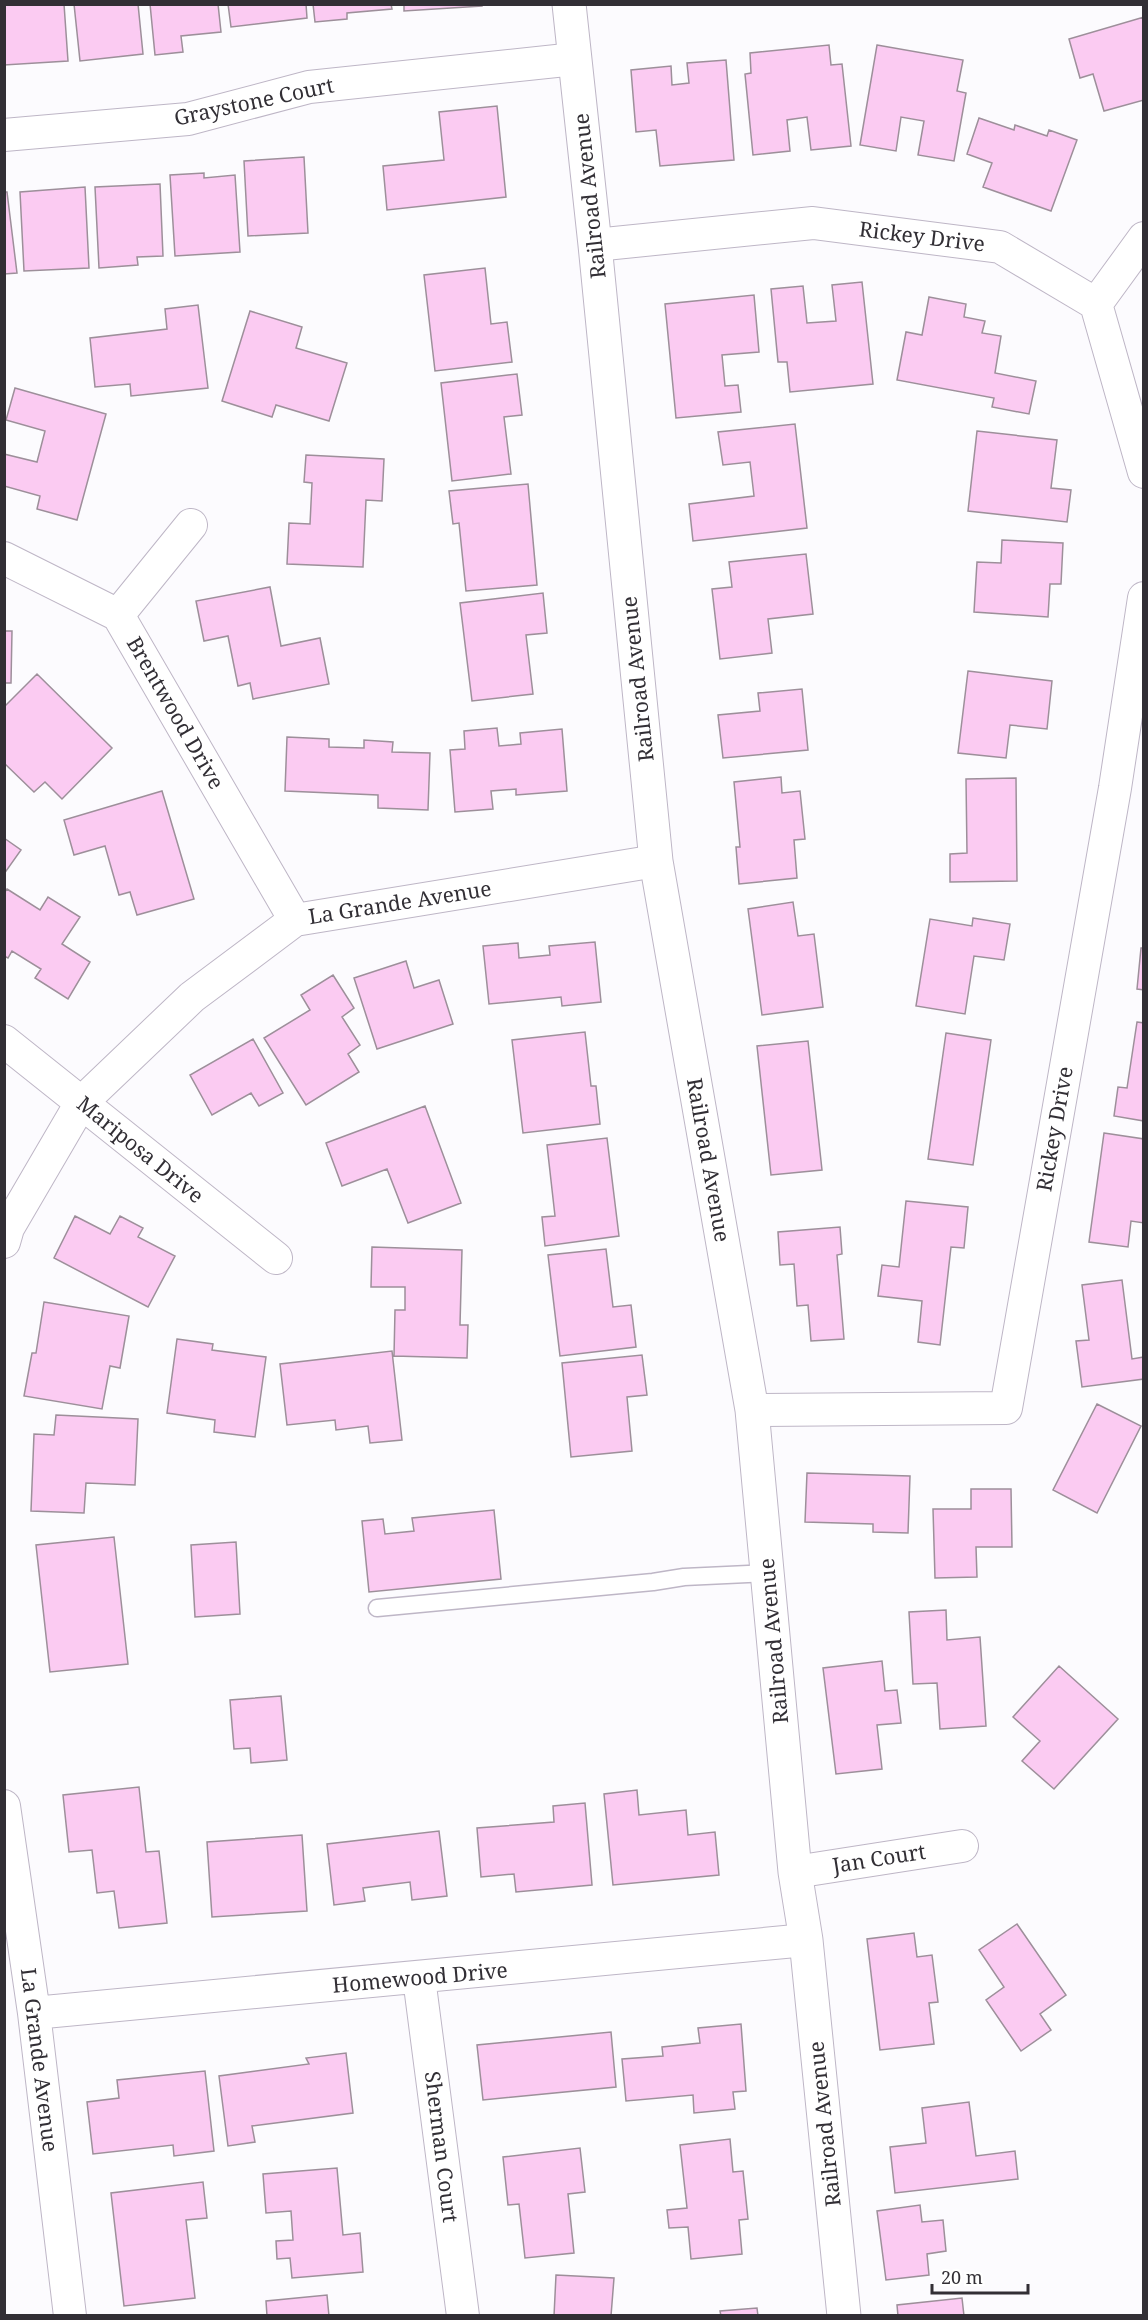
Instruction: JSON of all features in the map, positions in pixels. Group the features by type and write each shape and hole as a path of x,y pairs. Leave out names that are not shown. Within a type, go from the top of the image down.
{"street":[{"name":"Railroad Avenue","path":"569,4 656,861 752,1410 795,1872 806,1940 844,2316"},
{"name":"Graystone Court","path":"4,135 188,119 309,87 575,59"},
{"name":"Rickey Drive","path":"595,245 813,223 1000,247 1095,304"},
{"path":"1143,238 1095,304 1143,472"},
{"path":"118,615 191,525"},
{"name":"Brentwood Drive","path":"4,558 118,615 295,920"},
{"name":"Rickey Drive","path":"752,1410 1006,1408 1115,788 1143,598"},
{"name":"La Grande Avenue","path":"4,1242 8,1228 81,1103 192,997 295,920 656,861"},
{"name":"Mariposa Drive","path":"4,1041 276,1258"},
{"name":"La Grande Avenue","path":"4,1806 34,2013 70,2316"},
{"name":"Jan Court","path":"795,1872 963,1846"},
{"name":"Homewood Drive","path":"34,2013 806,1940"},
{"name":"Sherman Court","path":"419,1978 463,2316"}],"lane":[{"path":"377,1608 684,1577 767,1573"}],"building":[{"path":"4,4 64,4 68,61 4,65"},
{"path":"74,4 138,4 143,54 80,61"},
{"path":"150,4 218,4 221,32 181,36 183,52 155,55"},
{"path":"228,4 306,4 307,18 231,27"},
{"path":"313,4 391,4 392,9 347,13 347,19 315,22"},
{"path":"404,4 482,4 482,6 404,11"},
{"path":"1144,17 1144,100 1104,111 1093,74 1080,78 1069,39"},
{"path":"829,45 831,65 842,64 851,146 811,150 807,117 787,120 790,151 753,155 745,74 751,73 750,53"},
{"path":"877,45 963,60 957,91 966,93 954,161 918,155 924,121 901,117 896,151 860,145"},
{"path":"726,60 734,160 660,166 656,130 636,132 631,70 671,66 672,85 689,83 687,63"},
{"path":"497,106 506,197 387,210 383,166 444,160 439,112"},
{"path":"979,118 1014,130 1015,125 1047,136 1049,130 1077,140 1051,211 983,187 992,163 967,154"},
{"path":"304,157 308,233 248,236 244,161"},
{"path":"204,173 204,178 235,175 240,252 175,256 170,175"},
{"path":"160,184 163,256 137,257 138,265 99,268 95,187"},
{"path":"85,187 89,268 24,271 20,192"},
{"path":"4,192 7,192 17,273 4,274"},
{"path":"485,268 491,324 507,322 512,362 435,371 424,275"},
{"path":"862,282 873,384 790,392 787,362 778,362 771,289 803,286 807,323 836,321 832,285"},
{"path":"754,295 759,352 722,355 725,386 738,385 741,412 676,418 665,304"},
{"path":"929,297 966,304 964,317 985,321 982,333 1001,336 995,373 1036,381 1029,414 992,407 994,398 897,380 906,332 922,335"},
{"path":"198,305 208,388 131,396 130,384 95,387 90,338 167,329 165,309"},
{"path":"250,311 302,327 296,348 347,363 329,421 276,405 272,417 222,401"},
{"path":"517,374 522,415 504,417 511,474 452,481 441,383"},
{"path":"15,388 106,414 77,520 37,509 40,496 4,486 4,454 37,462 45,431 6,420"},
{"path":"795,424 807,528 693,541 689,504 754,496 750,462 723,465 718,432"},
{"path":"977,431 1057,440 1051,488 1071,490 1067,522 968,511"},
{"path":"306,455 384,459 382,501 366,500 363,567 287,564 289,523 310,524 312,483 304,482"},
{"path":"528,484 537,585 466,591 459,523 453,524 449,491"},
{"path":"1002,540 1063,543 1061,584 1050,584 1048,617 974,612 977,562 1001,563"},
{"path":"806,554 813,614 768,619 772,653 720,659 712,589 732,587 729,562"},
{"path":"270,587 281,646 320,638 329,684 253,699 250,683 238,686 228,636 204,641 196,601"},
{"path":"543,593 547,633 526,635 533,694 472,701 460,603"},
{"path":"4,631 12,631 11,683 4,683"},
{"path":"968,671 1052,681 1047,729 1010,725 1006,758 958,753"},
{"path":"37,674 112,748 62,799 45,782 34,792 4,763 4,707"},
{"path":"802,689 808,750 723,758 718,715 760,711 758,693"},
{"path":"497,728 499,746 521,744 520,733 562,729 567,791 516,795 516,789 491,791 493,809 455,812 450,750 465,749 464,731"},
{"path":"287,737 329,739 329,747 364,748 364,740 393,742 392,752 430,753 428,810 378,808 378,795 285,791"},
{"path":"781,777 782,793 800,791 805,839 794,840 797,878 739,884 736,847 740,847 734,782"},
{"path":"1016,778 1017,881 950,882 950,854 967,853 966,779"},
{"path":"162,791 194,899 137,915 130,892 119,895 105,846 74,855 64,820"},
{"path":"4,838 21,850 4,874"},
{"path":"7,889 40,910 48,897 80,917 62,944 90,962 68,999 35,978 41,969 12,951 8,958 4,956 4,893"},
{"path":"793,902 798,936 814,934 823,1007 762,1015 748,909"},
{"path":"973,918 1010,924 1004,960 974,956 965,1014 916,1006 930,919 972,926"},
{"path":"595,942 601,1002 562,1006 561,997 489,1004 483,946 518,943 519,958 550,955 549,946"},
{"path":"1141,948 1144,948 1144,990 1137,989"},
{"path":"406,961 414,988 439,980 453,1024 377,1049 354,978"},
{"path":"333,975 354,1008 342,1017 360,1045 348,1054 359,1072 306,1105 264,1038 310,1010 301,995"},
{"path":"1137,1022 1144,1023 1144,1121 1114,1116 1118,1087 1127,1088"},
{"path":"585,1032 591,1086 596,1086 600,1124 523,1133 512,1040"},
{"path":"946,1033 991,1040 973,1165 928,1159"},
{"path":"253,1039 283,1093 259,1106 251,1093 212,1115 190,1075"},
{"path":"808,1041 822,1170 771,1175 757,1046"},
{"path":"425,1106 461,1203 408,1223 387,1169 342,1186 326,1143"},
{"path":"1104,1133 1144,1139 1144,1223 1131,1221 1128,1247 1089,1242"},
{"path":"607,1138 619,1236 545,1246 542,1217 555,1216 547,1145"},
{"path":"906,1201 968,1207 964,1248 951,1247 940,1345 918,1342 922,1301 878,1296 882,1265 899,1267"},
{"path":"75,1216 110,1234 120,1216 143,1228 138,1237 175,1256 148,1307 54,1258"},
{"path":"840,1227 842,1254 837,1255 844,1339 811,1341 808,1305 797,1306 794,1264 780,1265 778,1232"},
{"path":"372,1247 462,1250 460,1325 468,1325 467,1358 394,1356 395,1310 405,1310 405,1287 371,1287"},
{"path":"606,1249 613,1307 631,1305 636,1347 560,1356 548,1255"},
{"path":"1122,1280 1132,1359 1144,1357 1144,1379 1082,1387 1076,1341 1089,1340 1082,1285"},
{"path":"44,1302 129,1316 120,1368 110,1366 102,1409 24,1396 32,1353 36,1353"},
{"path":"177,1339 213,1344 212,1350 266,1357 255,1437 214,1432 215,1420 167,1413"},
{"path":"392,1351 402,1440 370,1443 368,1426 336,1430 335,1420 287,1425 280,1364"},
{"path":"642,1355 647,1395 627,1397 632,1451 571,1457 562,1363"},
{"path":"1097,1404 1141,1426 1097,1513 1053,1490"},
{"path":"56,1415 138,1419 135,1485 86,1483 84,1513 31,1511 34,1434 54,1435"},
{"path":"807,1473 910,1476 908,1533 873,1532 873,1524 805,1522"},
{"path":"971,1489 1011,1489 1012,1547 976,1547 977,1577 935,1578 933,1509 971,1509"},
{"path":"494,1510 501,1579 369,1592 362,1521 383,1519 385,1534 414,1531 412,1518"},
{"path":"114,1537 128,1664 50,1672 36,1545"},
{"path":"236,1542 240,1614 195,1617 191,1545"},
{"path":"946,1610 947,1640 980,1637 986,1726 940,1729 937,1683 913,1684 909,1612"},
{"path":"882,1661 885,1691 897,1690 901,1723 877,1725 882,1769 836,1774 823,1668"},
{"path":"1059,1666 1118,1719 1054,1789 1022,1761 1040,1741 1013,1717"},
{"path":"281,1696 287,1760 251,1763 250,1748 234,1749 230,1700"},
{"path":"139,1787 146,1852 159,1851 167,1923 119,1928 114,1891 97,1893 92,1850 69,1852 63,1795"},
{"path":"637,1790 639,1815 686,1810 688,1835 715,1832 719,1875 613,1885 604,1794"},
{"path":"585,1803 592,1885 516,1892 514,1874 481,1877 477,1828 554,1822 553,1806"},
{"path":"439,1831 447,1896 412,1900 410,1882 363,1888 365,1901 334,1905 327,1844"},
{"path":"302,1835 307,1911 212,1917 207,1842"},
{"path":"1017,1924 1066,1995 1040,2014 1051,2030 1021,2051 986,2000 1004,1987 979,1950"},
{"path":"914,1933 917,1957 932,1955 938,2002 929,2003 934,2044 880,2050 867,1939"},
{"path":"741,2024 746,2091 733,2092 735,2109 694,2113 693,2095 626,2101 622,2059 663,2056 662,2047 700,2043 698,2028"},
{"path":"611,2032 616,2087 483,2100 477,2045"},
{"path":"346,2053 353,2113 252,2126 255,2142 228,2146 219,2076 309,2064 306,2058"},
{"path":"205,2071 214,2151 174,2156 173,2145 93,2154 87,2102 119,2098 117,2080"},
{"path":"969,2102 976,2156 1015,2151 1018,2179 895,2193 890,2147 926,2143 922,2108"},
{"path":"730,2139 733,2172 743,2171 748,2219 739,2220 742,2254 691,2259 688,2227 669,2228 667,2210 687,2208 680,2145"},
{"path":"580,2148 585,2192 568,2194 574,2253 525,2258 519,2204 508,2205 503,2157"},
{"path":"337,2168 343,2235 360,2233 363,2272 292,2278 290,2258 277,2259 276,2241 293,2240 291,2211 266,2213 263,2174"},
{"path":"203,2182 207,2218 186,2220 195,2298 124,2306 111,2193"},
{"path":"920,2205 922,2222 943,2220 946,2251 927,2254 929,2275 886,2280 877,2211"},
{"path":"556,2275 614,2278 611,2316 554,2316"},
{"path":"327,2295 329,2316 267,2316 266,2301"},
{"path":"962,2298 964,2316 898,2316 897,2305"},
{"path":"757,2308 758,2316 721,2316 720,2311"}]}
